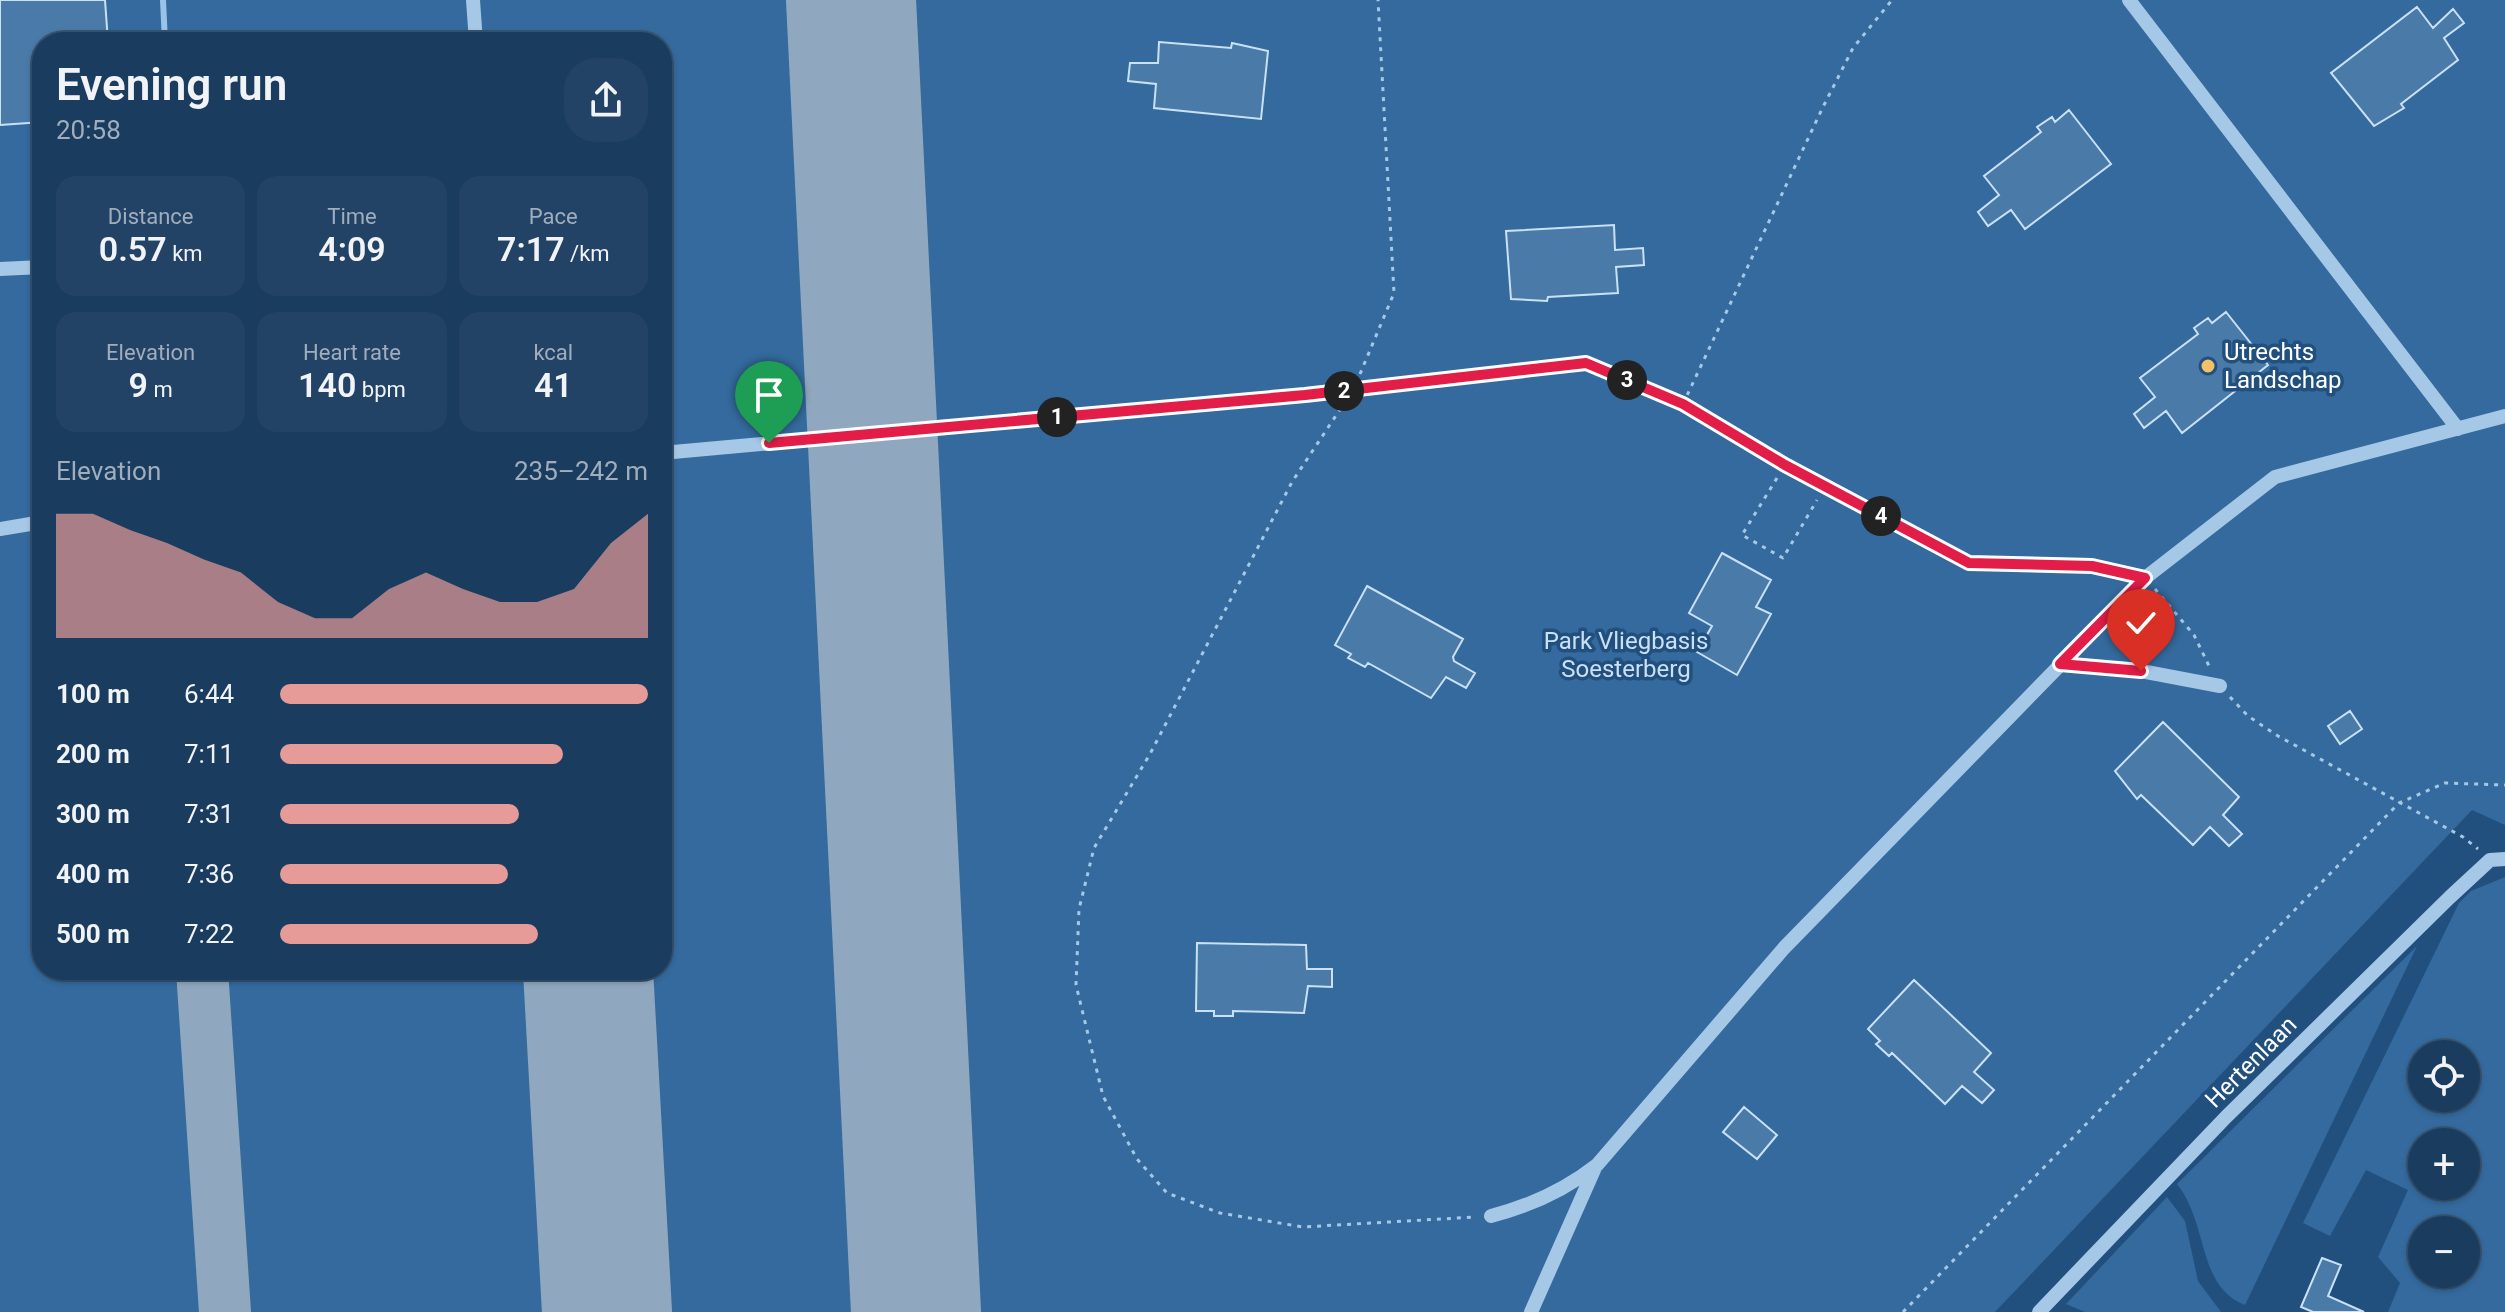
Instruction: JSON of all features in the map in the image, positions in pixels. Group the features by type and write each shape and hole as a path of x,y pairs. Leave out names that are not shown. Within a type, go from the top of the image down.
{"street":[{"path":"473,0 475,32"},
{"path":"2129,0 2458,429"},
{"path":"0,269 32,267"},
{"path":"672,452 1353,390 1586,363"},
{"path":"1491,1216 1541,1199 1576,1181 1597,1165 1784,948 2145,578 2275,477 2505,416"},
{"path":"1768,455 1969,563 2092,566 2145,578"},
{"path":"0,529 32,524"},
{"path":"2060,664 2141,671 2220,686"},
{"name":"Hertenlaan","path":"2039,1312 2226,1117 2497,859"},
{"path":"1531,1312 1597,1165"}],"path":[{"path":"1378,0 1394,293 1353,390 1292,482 1150,754 1094,848 1079,909 1076,985 1103,1096 1137,1159 1167,1193 1220,1213 1303,1227 1491,1216"},
{"path":"1683,404 1853,48 1892,0"},
{"path":"1586,363 1683,404 1768,455"},
{"path":"1785,465 1742,535 1783,558 1825,486"},
{"path":"2145,578 2194,635 2220,686 2248,716 2278,736 2463,837 2497,859"},
{"path":"1903,1312 2399,803 2445,783 2505,785"}],"green space":[{"name":"Park Vliegbasis Soesterberg","path":"0,0 2505,0 2505,825 2472,810 1995,1312 0,1312"},
{"path":"2505,877 2505,1312 2388,1312 2400,1283 2378,1257 2408,1190 2366,1170 2330,1236 2303,1223 2459,903 2471,891"},
{"path":"2417,946 2245,1305 2230,1296 2219,1284 2187,1200 2177,1184"},
{"path":"2167,1197 2185,1221 2198,1281 2221,1312 2085,1312 2066,1304"}],"building":[{"path":"0,0 105,0 107,32 32,32 32,123 0,125"},
{"path":"2417,7 2433,28 2453,9 2464,23 2444,38 2458,60 2401,104 2404,108 2374,126 2331,73"},
{"path":"1159,42 1231,48 1232,43 1268,51 1261,119 1154,108 1156,84 1128,81 1130,63 1158,63"},
{"path":"2069,110 2111,164 2025,229 2011,210 1988,226 1978,212 1999,195 1984,176 2041,132 2037,127 2052,117 2055,122"},
{"path":"1614,225 1615,250 1643,248 1644,265 1616,267 1618,293 1548,297 1547,301 1511,299 1506,231"},
{"path":"2226,312 2268,365 2182,433 2166,411 2144,428 2134,414 2155,397 2140,378 2198,334 2194,328 2208,318 2212,323"},
{"path":"1722,553 1771,580 1756,607 1771,614 1737,675 1697,652 1712,626 1689,613"},
{"path":"1367,586 1463,639 1453,657 1454,661 1475,673 1466,688 1446,677 1431,698 1368,663 1365,667 1348,658 1351,654 1335,645"},
{"path":"2350,711 2362,729 2340,744 2328,726"},
{"path":"2163,722 2239,797 2223,815 2242,834 2229,846 2210,827 2193,845 2141,795 2137,799 2115,771"},
{"path":"1197,943 1306,945 1307,969 1332,969 1332,987 1308,986 1304,1013 1233,1011 1233,1016 1214,1016 1214,1011 1196,1011"},
{"path":"1914,980 1991,1053 1974,1072 1994,1090 1982,1103 1962,1086 1945,1104 1892,1053 1889,1056 1876,1044 1880,1041 1868,1029"},
{"path":"1744,1107 1777,1135 1757,1159 1723,1132"},
{"path":"2322,1258 2341,1265 2328,1296 2364,1312 2313,1312 2301,1307"}],"waterway":[{"path":"163,0 165,32"}],"taxiway":[{"path":"203,980 225,1312"}],"runway":[{"path":"851,0 916,1312"},
{"path":"589,980 607,1312"}],"place":[{"name":"Utrechts Landschap","path":"2208,366"}],"route":[{"path":"769,443 1305,395 1586,363 1683,404 1785,465 1969,563 2092,566 2145,578 2060,664 2141,671"}]}
